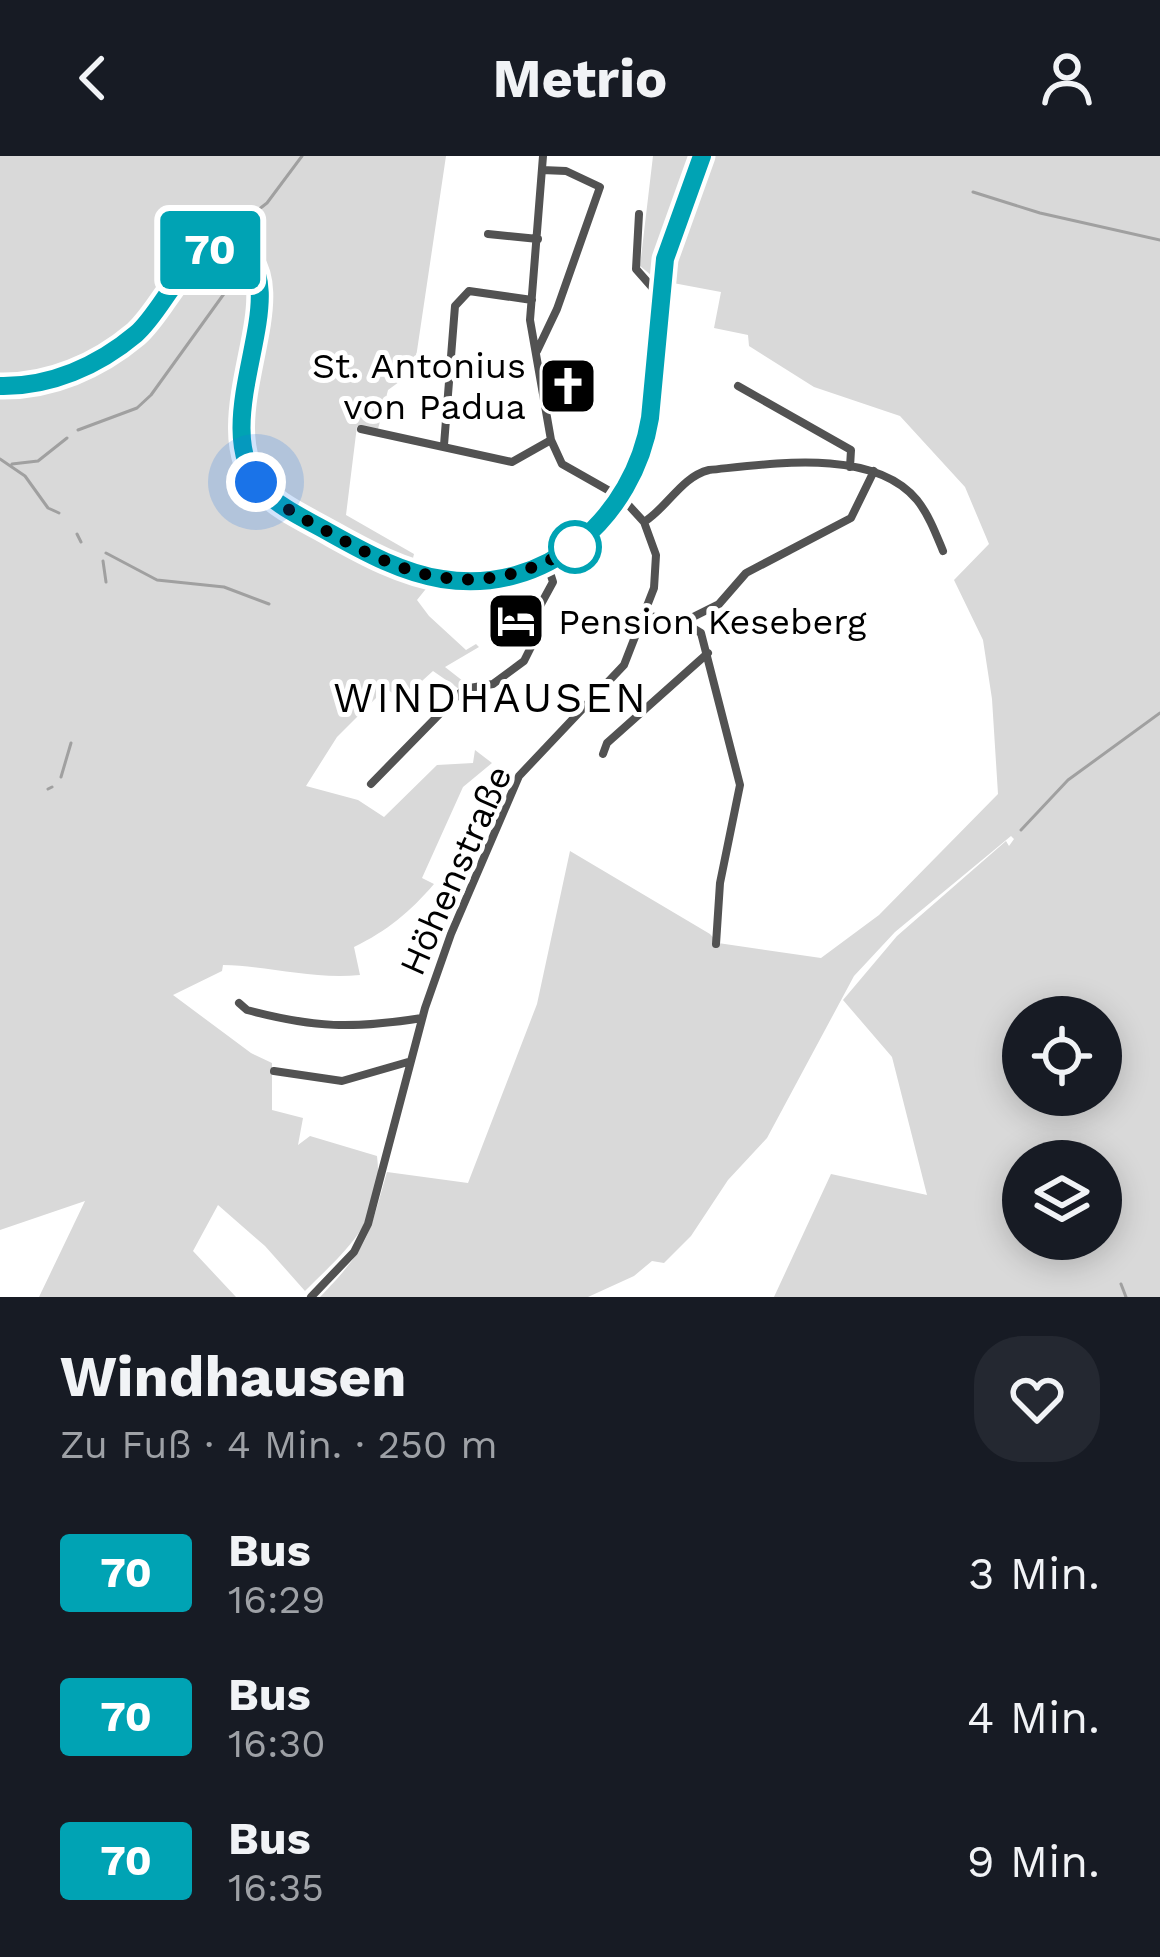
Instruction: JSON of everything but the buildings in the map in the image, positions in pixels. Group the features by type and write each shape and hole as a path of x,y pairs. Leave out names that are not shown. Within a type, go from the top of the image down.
{"main road":[{"path":"0,386 55,380 99,360 148,322 200,255 217,248 237,248 255,266 262,293 243,393 240,441 249,469 266,494 342,539 418,573 442,579 511,577 548,563 589,536 622,498 646,444 659,295 674,226 702,156"}],"street":[{"path":"543,156 530,320 550,440 562,464 622,498 644,522 663,510 696,473 794,462 874,471 902,485 919,502 943,551"},
{"path":"536,352 557,309 600,187 566,171 542,170"},
{"path":"639,214 636,269 659,295"},
{"path":"488,234 538,239"},
{"path":"444,445 455,306 469,292 532,300"},
{"path":"738,386 850,450 850,467"},
{"path":"361,429 512,462 550,440"},
{"path":"683,622 719,604 746,573 851,518 874,471"},
{"name":"Höhenstraße","path":"311,1297 354,1252 368,1224 422,1018 451,934 519,776 624,665 654,588 656,555 644,522"},
{"path":"371,784 464,689 493,684 524,661 536,615 554,582 548,563"},
{"path":"644,614 683,622 701,633 740,785 720,883 716,944"},
{"path":"603,754 607,743 709,652"},
{"path":"239,1003 247,1010 326,1027 359,1028 422,1018"},
{"path":"274,1071 342,1081 408,1062"}],"shaded area":[{"path":"0,156 446,156 414,371 388,390 378,429 357,426 346,515 414,554 411,566 302,512 254,461 249,437 251,406 267,299 265,269 254,247 232,237 201,245 176,268 134,324 107,344 33,371 0,374"},
{"path":"653,156 1160,156 1160,1297 774,1297 831,1174 927,1195 892,1057 843,1000 897,936 1006,841 1009,846 1011,836 895,932 854,976 767,1138 728,1180 691,1236 664,1263 652,1261 634,1276 588,1297 320,1297 365,1240 387,1172 468,1183 537,1004 570,851 718,943 821,958 879,915 998,794 983,640 954,580 989,544 965,487 900,416 814,387 749,346 748,335 714,328 721,292 657,280 640,266"},
{"path":"215,257 233,257 241,263 253,286 233,418 241,470 254,489 298,524 353,554 429,585 417,600 429,616 466,650 479,647 445,667 468,685 459,689 433,671 401,700 386,688 337,737 306,786 358,800 384,817 437,765 473,763 475,750 492,763 463,787 422,878 434,884 397,920 354,947 360,975 223,965 222,971 173,995 251,1053 272,1063 272,1110 303,1118 298,1145 310,1136 377,1156 375,1198 348,1247 305,1291 265,1246 218,1205 193,1251 236,1297 39,1297 85,1201 0,1230 0,397 44,393 106,364 142,336"}],"waterway":[{"path":"252,242 258,210 302,156"},
{"path":"973,192 1040,213 1160,240"},
{"path":"78,430 137,408 151,395 226,291 226,278"},
{"path":"12,464 38,461 67,438"},
{"path":"0,459 25,476 48,508 59,513"},
{"path":"77,534 81,542"},
{"path":"106,553 157,580 224,587 269,604"},
{"path":"103,561 106,582"},
{"path":"1021,830 1068,780 1160,713"},
{"path":"61,777 71,743"},
{"path":"48,789 52,787"},
{"path":"1121,1284 1126,1297"}],"bus line":[{"name":"70","path":"0,386 55,380 99,360 148,322 200,255 217,248 237,248 255,266 262,293 240,422 243,456 256,482 290,510 379,559 442,579 511,577 548,563 589,536 632,479 650,418 665,259 702,156"}],"place":[{"name":"St. Antonius von Padua","path":"568,386"},
{"name":"Pension Keseberg","path":"516,621"}],"district":[{"name":"WINDHAUSEN","path":"491,697"}],"route":[{"path":"256,482 278,503 379,559 442,579 511,577 575,547"}]}
